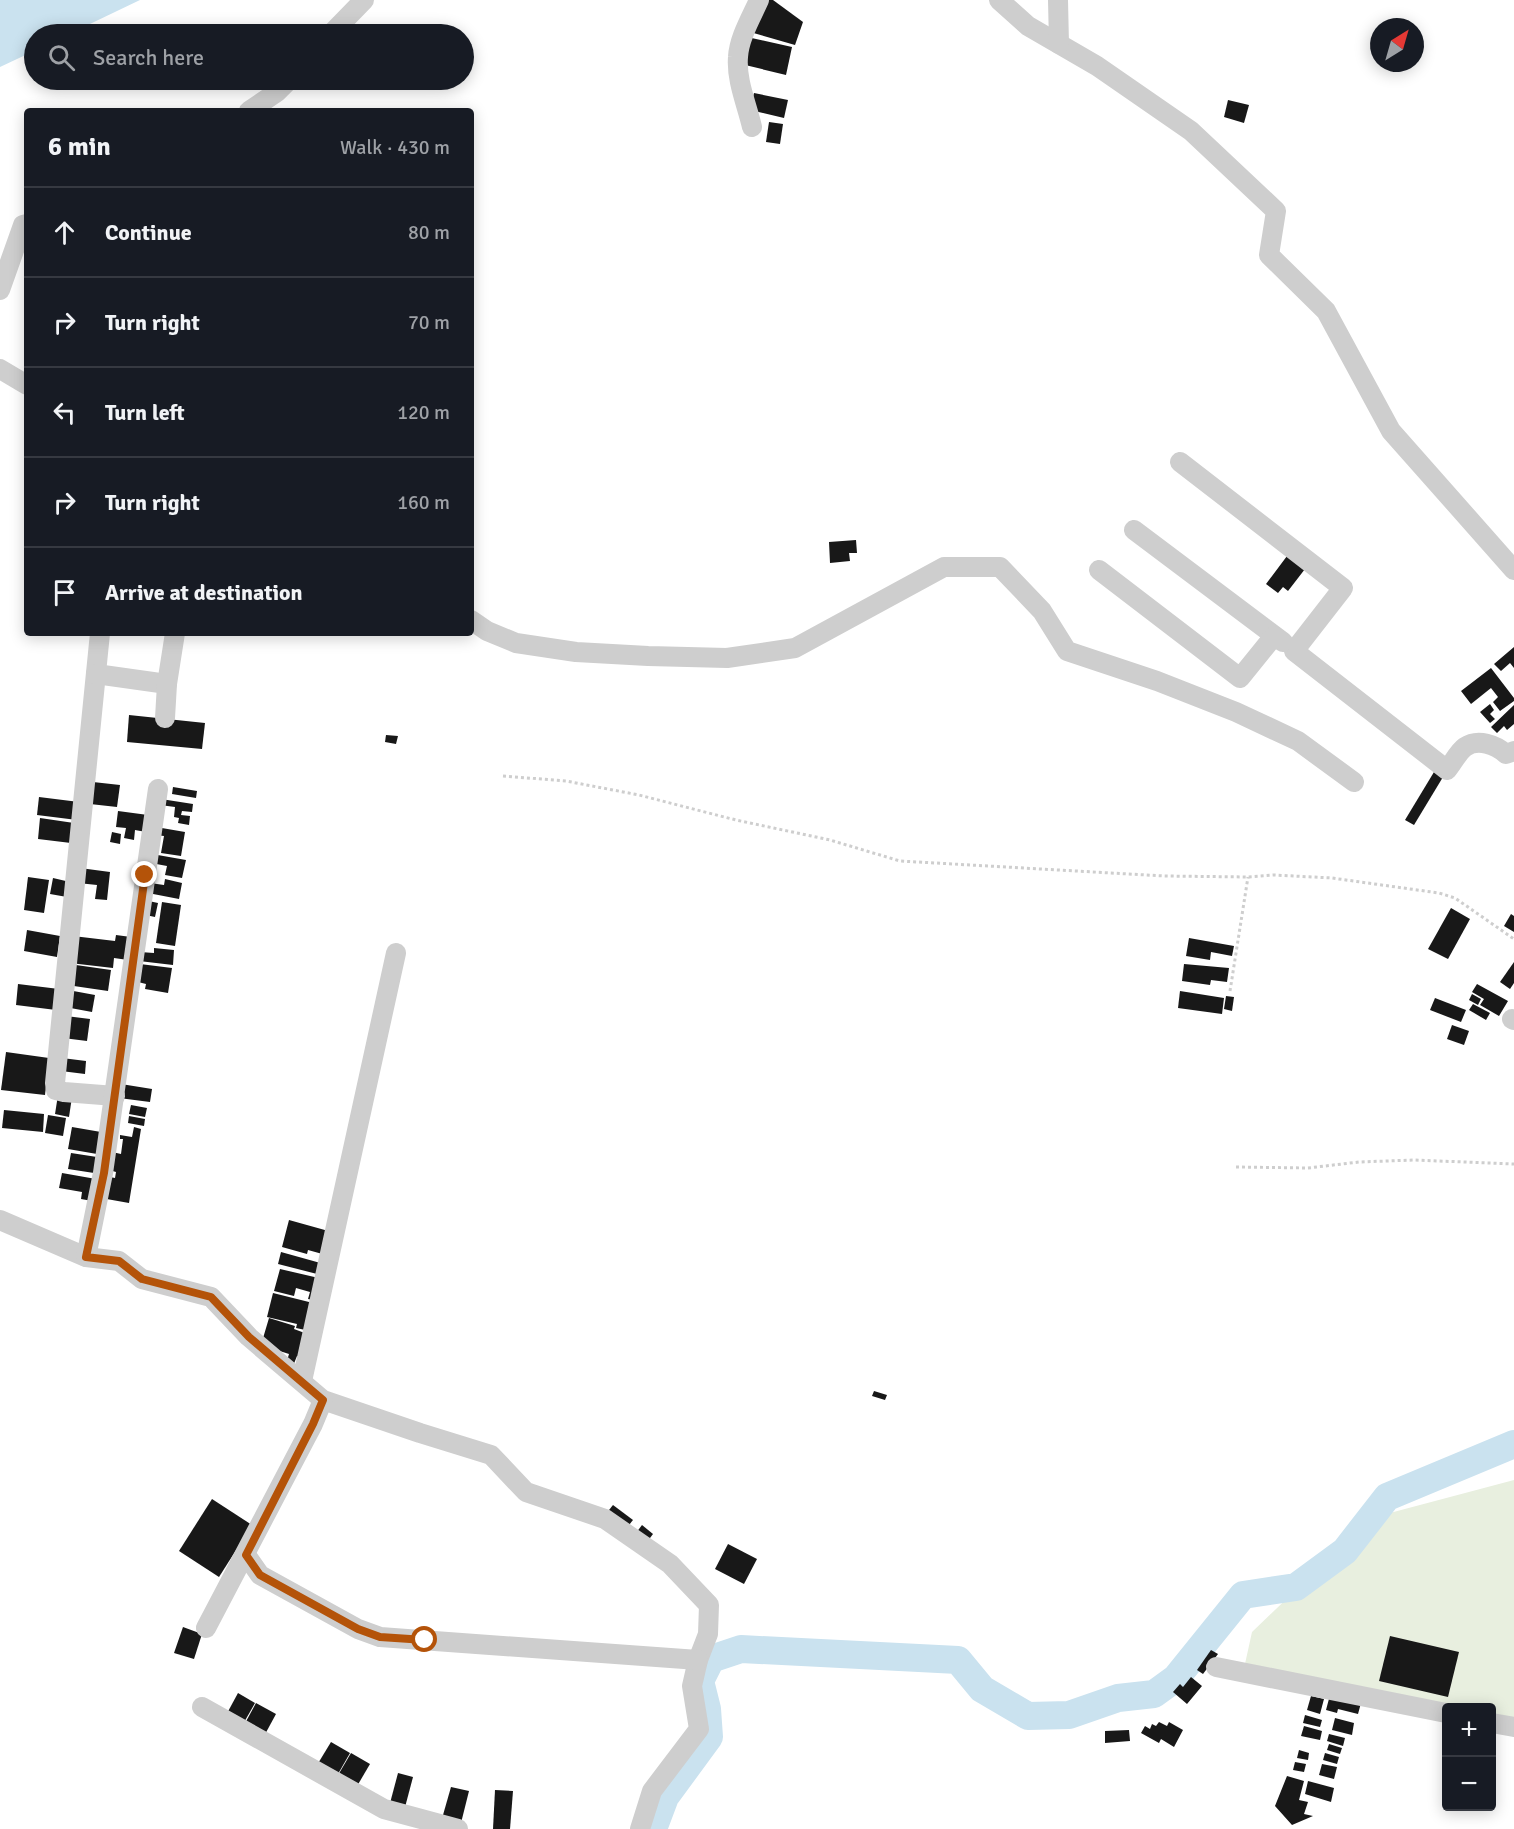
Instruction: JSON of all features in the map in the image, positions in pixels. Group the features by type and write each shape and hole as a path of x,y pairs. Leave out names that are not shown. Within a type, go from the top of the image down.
{"street":[{"path":"341,24 364,0"},
{"path":"752,126 738,58 741,42 759,0"},
{"path":"999,0 1028,26 1096,66 1191,131 1276,211 1269,255 1326,311 1391,431 1514,570"},
{"path":"1058,0 1059,44"},
{"path":"253,108 279,90"},
{"path":"0,290 24,225"},
{"path":"0,369 24,383"},
{"path":"1180,462 1343,588 1294,651"},
{"path":"1134,530 1447,770 1466,747 1477,743 1498,747 1506,754 1514,751"},
{"path":"474,622 487,631 516,643 576,652 727,658 795,648 944,567 1000,567 1042,611 1067,651 1156,681 1236,712 1298,741 1354,782"},
{"path":"1099,570 1240,678 1274,636"},
{"path":"100,636 55,1083 56,1090 64,1092 115,1096"},
{"path":"165,717 167,684 175,636"},
{"path":"96,674 167,684"},
{"path":"86,1257 104,1173 158,789"},
{"path":"302,1381 396,952"},
{"path":"0,1220 86,1257 119,1261 142,1279 211,1297 249,1337 323,1400 420,1434 491,1455 526,1492 605,1519 670,1564 709,1605 708,1634 698,1660 692,1686 699,1729 652,1791 640,1829"},
{"path":"206,1628 246,1555 323,1400"},
{"path":"246,1555 260,1575 358,1629 380,1637 698,1660"},
{"path":"1216,1667 1442,1712"},
{"path":"202,1707 384,1809 458,1829"},
{"path":"1496,1724 1514,1727"}],"path":[{"path":"503,776 566,781 639,795 736,820 830,840 900,861 1164,876 1274,875 1332,878 1439,893 1455,898 1514,939"},
{"path":"1230,991 1248,877"},
{"path":"1236,1167 1308,1168 1359,1162 1414,1160 1514,1164"}],"green space":[{"path":"1514,1480 1514,1721 1496,1718 1496,1703 1442,1703 1442,1707 1243,1673 1252,1632 1371,1518"}],"water":[{"path":"0,0 140,0 90,24 24,24 24,56 0,67"}],"building":[{"path":"767,0 773,0 803,22 795,45 750,32"},
{"path":"747,37 792,47 786,75 741,64"},
{"path":"754,93 788,100 784,118 750,110"},
{"path":"1228,100 1249,105 1244,123 1224,117"},
{"path":"769,122 783,124 780,144 766,142"},
{"path":"856,540 857,553 849,553 850,561 830,563 829,542"},
{"path":"1287,556 1305,569 1288,591 1283,587 1278,593 1266,584"},
{"path":"1514,647 1514,668 1510,663 1501,671 1494,664"},
{"path":"1491,668 1514,698 1514,701 1500,711 1493,702 1498,697 1491,688 1471,704 1461,691"},
{"path":"1490,704 1494,710 1490,714 1495,719 1490,723 1480,712"},
{"path":"1514,705 1514,724 1507,730 1504,726 1497,733 1491,727"},
{"path":"129,715 205,723 202,749 127,742"},
{"path":"386,735 398,736 396,744 385,742"},
{"path":"1434,772 1443,777 1414,825 1405,820"},
{"path":"93,782 120,785 117,807 90,804"},
{"path":"173,787 197,791 196,798 172,794"},
{"path":"39,797 79,802 77,820 37,815"},
{"path":"161,799 193,804 192,812 182,811 181,815 190,816 189,825 178,823 179,818 174,817 175,807 160,805"},
{"path":"118,811 148,815 146,832 135,830 134,840 124,838 126,828 116,827"},
{"path":"40,818 74,823 71,843 38,839"},
{"path":"156,827 185,832 181,856 161,853 164,836 155,835"},
{"path":"112,832 121,834 120,844 110,842"},
{"path":"152,854 186,860 182,878 165,875 167,866 151,863"},
{"path":"80,868 110,872 107,900 95,899 97,885 78,883"},
{"path":"28,877 49,880 44,913 24,910"},
{"path":"53,878 70,882 67,897 50,894"},
{"path":"165,879 182,883 179,899 148,893 150,883 164,885"},
{"path":"144,900 158,903 155,917 141,914"},
{"path":"162,902 181,905 175,946 156,943"},
{"path":"1451,908 1470,919 1448,959 1428,949"},
{"path":"1511,914 1514,916 1514,932 1504,926"},
{"path":"27,930 60,936 57,957 24,951"},
{"path":"116,935 131,937 128,960 114,958 113,968 70,963 73,936 115,941"},
{"path":"1189,938 1234,946 1232,956 1211,952 1210,960 1186,956"},
{"path":"154,948 174,950 173,965 139,961 140,952 154,953"},
{"path":"1514,962 1514,983 1510,989 1500,982"},
{"path":"69,964 111,970 108,991 67,985"},
{"path":"140,964 172,968 168,993 145,989 146,984 138,982"},
{"path":"1184,964 1229,968 1227,982 1211,980 1210,985 1182,981"},
{"path":"18,984 59,989 56,1010 16,1005"},
{"path":"1477,984 1508,1001 1499,1016 1480,1005 1484,999 1472,992"},
{"path":"68,990 95,995 92,1012 65,1007"},
{"path":"1180,991 1224,998 1222,1014 1178,1008"},
{"path":"1472,994 1481,999 1478,1005 1469,1000"},
{"path":"1226,996 1234,997 1232,1011 1224,1009"},
{"path":"1435,998 1466,1010 1461,1022 1430,1010"},
{"path":"1473,1004 1490,1013 1486,1020 1469,1010"},
{"path":"66,1016 90,1019 87,1041 63,1038"},
{"path":"1452,1025 1469,1031 1464,1045 1447,1039"},
{"path":"6,1052 49,1058 45,1095 1,1090"},
{"path":"62,1058 86,1061 85,1074 61,1071"},
{"path":"121,1084 152,1089 150,1102 119,1098"},
{"path":"58,1095 72,1097 69,1117 55,1114"},
{"path":"131,1105 147,1108 145,1117 129,1114"},
{"path":"4,1110 44,1114 43,1132 2,1128"},
{"path":"48,1115 66,1118 63,1136 45,1133"},
{"path":"129,1116 145,1119 144,1126 128,1123"},
{"path":"72,1127 101,1132 97,1154 68,1149"},
{"path":"134,1127 141,1129 129,1203 101,1198 105,1176 115,1178 116,1172 109,1170 112,1152 121,1154 123,1139 120,1139 120,1135 132,1137"},
{"path":"71,1153 97,1157 94,1173 68,1169"},
{"path":"62,1173 96,1179 92,1201 81,1199 82,1192 59,1188"},
{"path":"289,1220 332,1232 326,1255 308,1250 307,1254 282,1247"},
{"path":"281,1252 324,1264 321,1275 278,1264"},
{"path":"280,1269 323,1279 318,1301 308,1299 310,1292 296,1288 294,1296 274,1291"},
{"path":"273,1293 317,1304 310,1331 296,1328 297,1324 267,1317"},
{"path":"269,1318 295,1326 294,1329 310,1335 303,1358 297,1356 293,1366 286,1364 289,1354 261,1345"},
{"path":"874,1391 887,1395 885,1400 872,1396"},
{"path":"212,1499 252,1525 219,1577 179,1551"},
{"path":"613,1505 633,1520 625,1530 605,1515"},
{"path":"642,1525 653,1534 647,1542 636,1533"},
{"path":"728,1544 757,1559 744,1584 715,1569"},
{"path":"183,1627 202,1634 194,1659 174,1653"},
{"path":"1390,1636 1459,1652 1448,1697 1379,1681"},
{"path":"1211,1650 1218,1654 1203,1674 1197,1670"},
{"path":"1191,1677 1202,1686 1187,1704 1173,1692 1180,1684 1183,1687"},
{"path":"238,1693 255,1703 242,1726 225,1717"},
{"path":"1330,1695 1361,1703 1358,1714 1338,1709 1337,1713 1326,1710"},
{"path":"1311,1696 1324,1699 1320,1714 1307,1710"},
{"path":"256,1703 276,1714 263,1738 243,1727"},
{"path":"1305,1715 1322,1720 1320,1727 1303,1723"},
{"path":"1335,1718 1354,1723 1352,1735 1332,1730"},
{"path":"1159,1722 1167,1726 1169,1722 1183,1730 1174,1747 1161,1739 1159,1743 1141,1733 1145,1726 1150,1729 1152,1724 1156,1726"},
{"path":"1304,1726 1322,1731 1320,1740 1301,1736"},
{"path":"1129,1730 1130,1741 1105,1743 1105,1731"},
{"path":"1329,1734 1345,1738 1343,1746 1327,1741"},
{"path":"331,1742 350,1753 334,1781 314,1770"},
{"path":"1329,1744 1342,1748 1340,1754 1327,1750"},
{"path":"1299,1750 1309,1753 1308,1760 1297,1758"},
{"path":"351,1753 370,1764 353,1793 334,1782"},
{"path":"1325,1753 1339,1757 1337,1764 1323,1760"},
{"path":"1295,1762 1306,1764 1304,1772 1293,1770"},
{"path":"1322,1764 1337,1767 1334,1779 1319,1775"},
{"path":"398,1773 413,1777 404,1811 389,1807"},
{"path":"1287,1776 1304,1781 1299,1800 1308,1802 1304,1814 1313,1816 1292,1825 1275,1806"},
{"path":"1308,1781 1334,1788 1331,1802 1305,1794"},
{"path":"451,1787 469,1791 460,1827 441,1822"},
{"path":"495,1790 513,1791 510,1829 493,1829"}],"waterway":[{"path":"653,1829 665,1797 709,1737 707,1709 700,1681 711,1659 741,1649 958,1660 982,1689 1028,1716 1069,1715 1118,1698 1154,1694 1176,1678 1243,1595 1296,1587 1345,1551 1387,1497 1514,1444"}],"route":[{"path":"145,875 104,1173 86,1257 119,1261 142,1279 211,1297 249,1337 323,1400 246,1555 260,1575 358,1629 380,1637 425,1640"}]}
